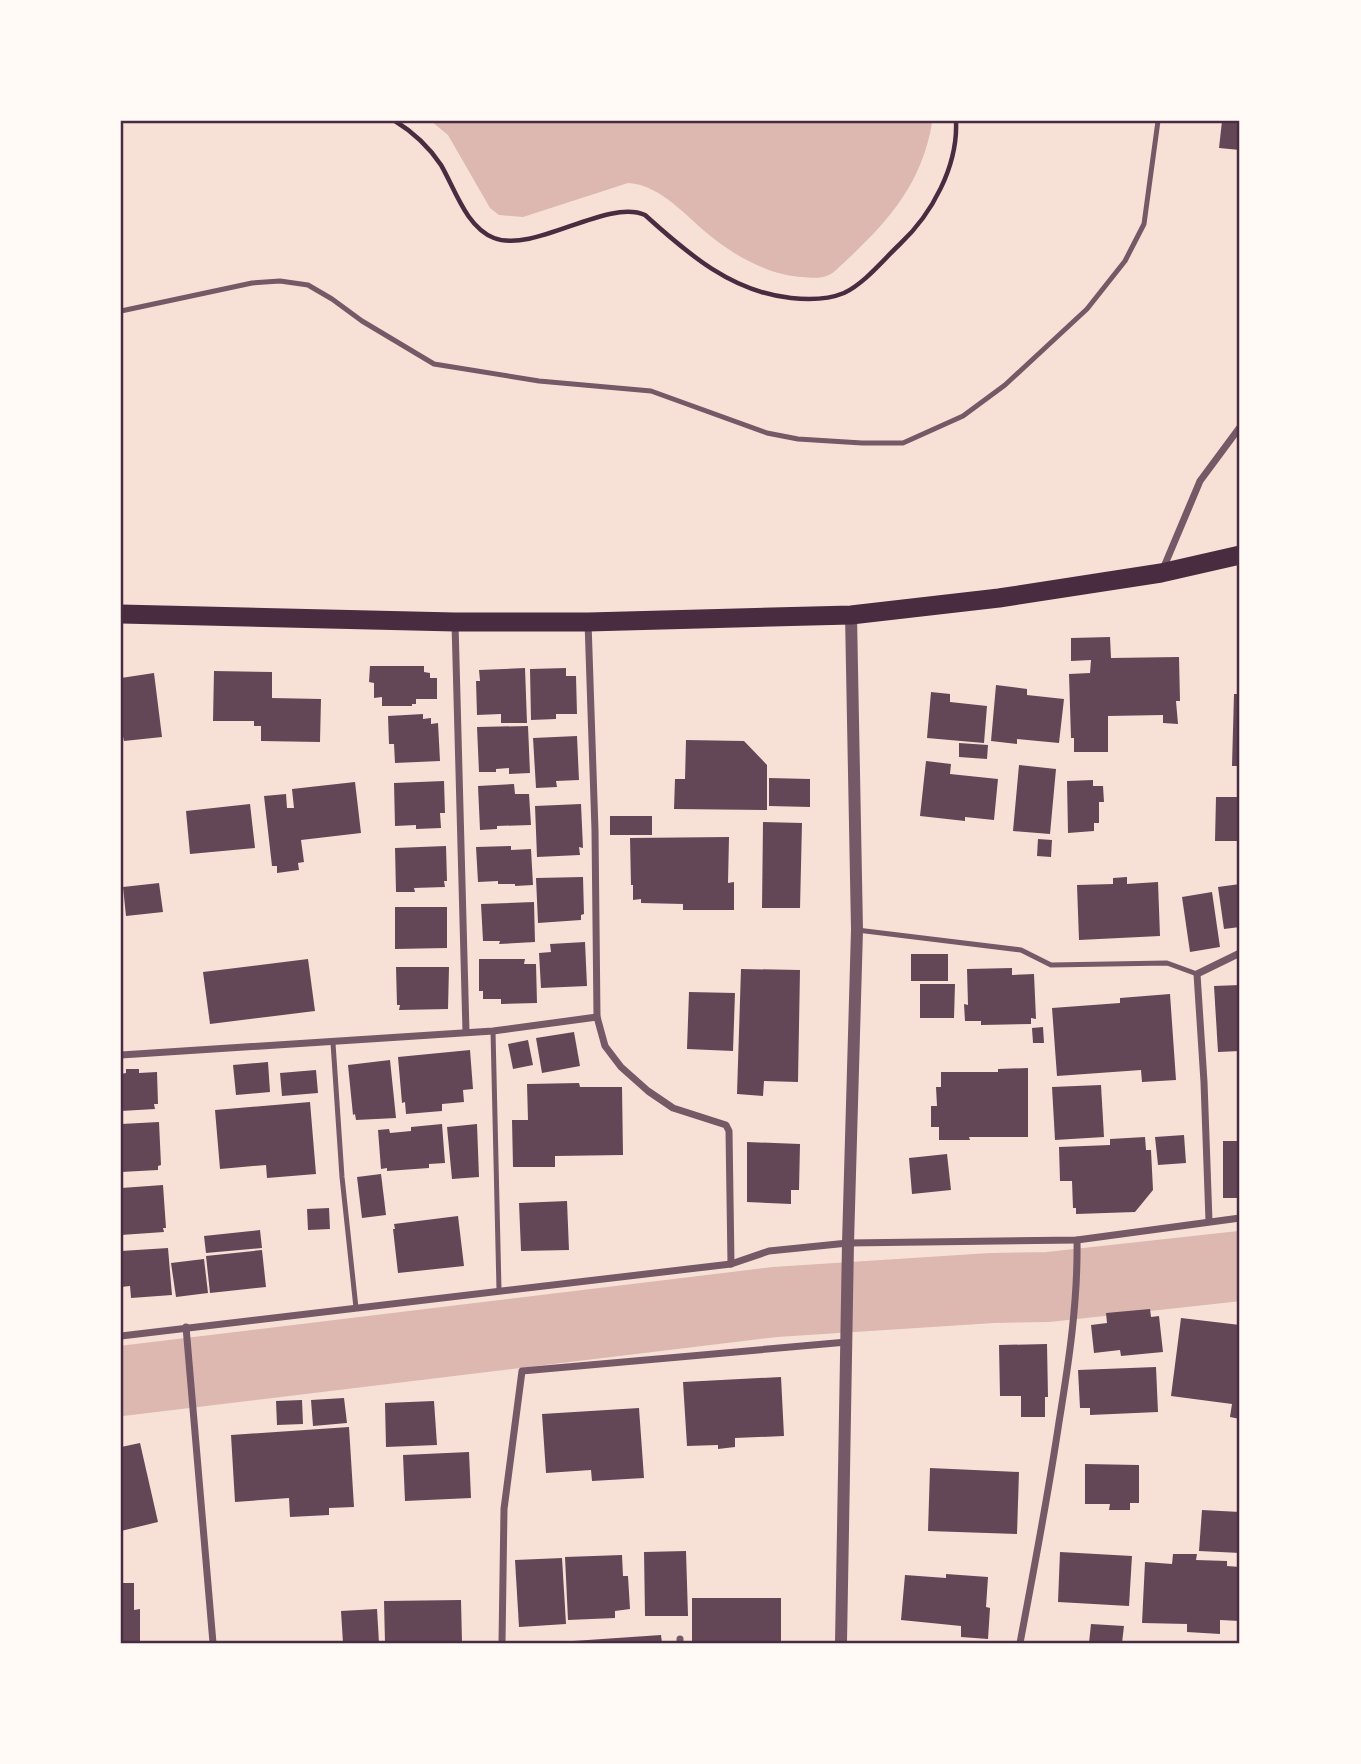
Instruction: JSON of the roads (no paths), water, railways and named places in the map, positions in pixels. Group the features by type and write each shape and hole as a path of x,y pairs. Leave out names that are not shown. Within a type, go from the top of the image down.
{"highway":[{"path":"121,614 455,622 588,622 851,615 1161,573 1240,555"}],"street":[{"path":"1161,573 1200,481 1240,427"},
{"path":"841,1643 857,930 851,615"},
{"path":"455,622 466,1032"},
{"path":"588,622 595,830 597,1017 605,1046 621,1067 648,1091 673,1108 726,1125 729,1131 731,1264"},
{"path":"1209,1221 1197,974 1240,953"},
{"path":"121,1055 493,1031 597,1017"},
{"path":"121,1336 731,1264 769,1251 848,1243 1077,1240 1240,1218"},
{"path":"1020,1643 1045,1518 1075,1304 1077,1240"},
{"path":"186,1327 213,1643"},
{"path":"502,1643 504,1509 522,1371 848,1342"}],"lane":[{"path":"121,311 251,283 280,281 308,285 434,364 539,381 651,391 767,433 798,439 903,443 963,416 1005,385 1087,309 1125,261 1144,224 1158,121"},
{"path":"857,930 1021,950 1051,965 1167,963 1197,974"},
{"path":"493,1031 499,1290"},
{"path":"333,1043 342,1177 356,1308"}],"waterway":[{"path":"121,1381 775,1302 1048,1287 1240,1266"}]}
